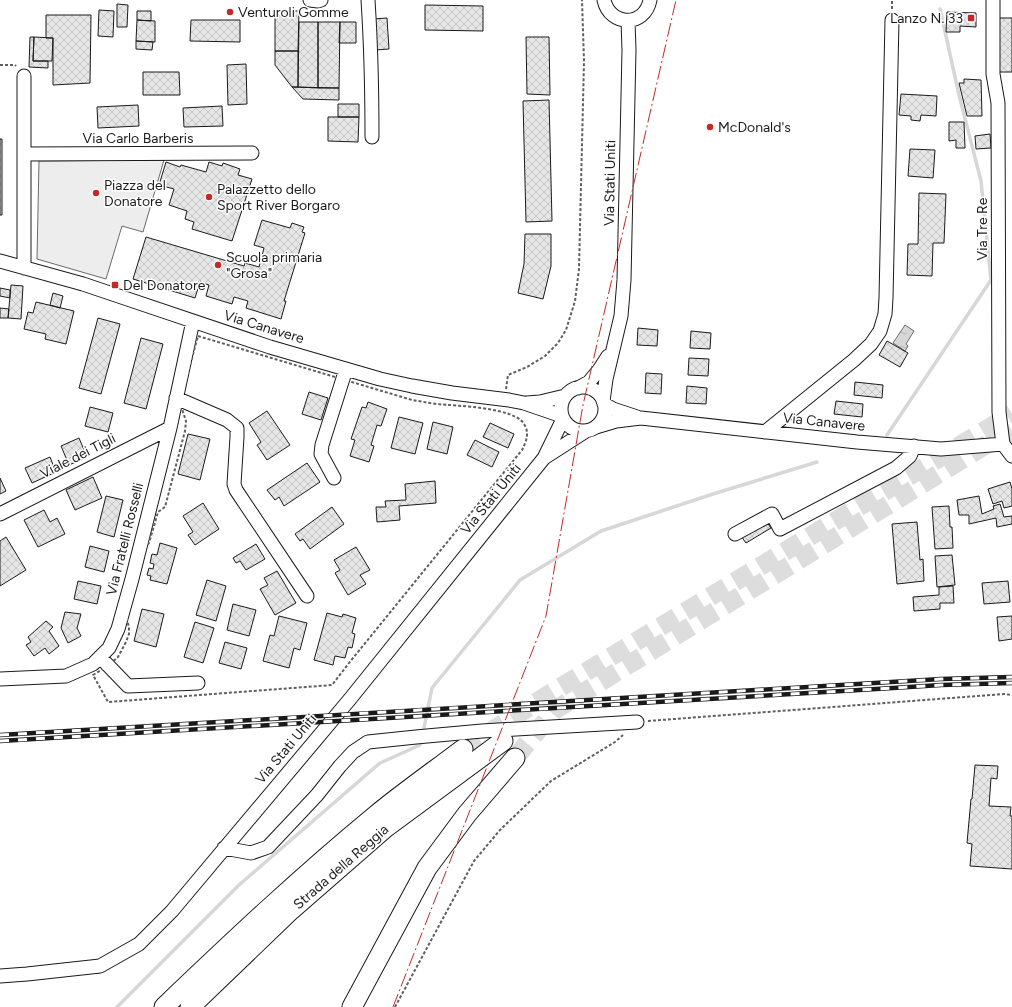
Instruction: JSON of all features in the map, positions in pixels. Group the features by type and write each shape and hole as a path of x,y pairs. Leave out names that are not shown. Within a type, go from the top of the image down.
{"highway":[{"name":"Strada della Reggia","path":"190,1007 290,910 385,828 503,741"},
{"path":"164,1007 224,949 376,814 463,749"},
{"path":"352,1007 426,868 467,814 515,758"},
{"path":"176,1007 224,949"}],"street":[{"path":"368,0 372,82 372,137"},
{"path":"604,0 610,13 618,19 628,21 640,17 648,8 650,0"},
{"name":"Via Tre Re","path":"992,0 993,74 998,103 999,412 1003,444 1012,456"},
{"path":"765,432 854,360 871,344 880,331 885,314 892,20"},
{"name":"Via Stati Uniti","path":"604,403 606,379 621,316 624,280 629,50 628,21"},
{"path":"24,76 24,268"},
{"name":"Via Carlo Barberis","path":"24,154 252,153"},
{"name":"Via Canavere","path":"0,261 83,284 270,347 344,374 380,379 452,393 524,403 562,417"},
{"name":"Via Fratelli Rosselli","path":"0,679 66,676 93,664 104,661 118,629 170,428 179,400 193,321"},
{"name":"Via Stati Uniti","path":"578,388 589,382 607,359 614,346"},
{"path":"334,478 321,454 322,445 344,374"},
{"path":"578,388 590,388 596,391 604,403 604,415 601,422 591,429 579,431 572,429 567,424 562,417 561,407 568,392 578,388"},
{"name":"Via Canavere","path":"524,403 540,402 565,396"},
{"path":"179,400 226,420 237,428 234,484 236,490 307,596"},
{"name":"Via Canavere","path":"604,403 613,409 641,418"},
{"name":"Via Stati Uniti","path":"0,976 100,966 140,944 172,911 350,699 544,458 562,417"},
{"name":"Via Canavere","path":"591,429 616,420 641,418 857,442 941,448 1003,444"},
{"name":"Viale dei Tigli","path":"0,514 170,428"},
{"name":"Via Stati Uniti","path":"544,458 591,429"},
{"path":"735,534 772,514 780,529 896,468 910,456 914,446"},
{"path":"104,661 128,686 198,682"},
{"path":"224,848 251,853 268,848 317,795 352,752 368,742 482,731 637,722"}],"path":[{"path":"504,400 508,375 527,367 545,356 558,343 566,330 575,301 579,269 584,61 582,0"},
{"path":"198,336 344,374 412,400 504,413 517,418 524,424 527,432 526,442 522,450 332,685 108,702 93,675 104,661 118,657 129,634 129,627 126,617 144,549 149,543 158,512 165,507 185,431 186,421 179,400 198,336"},
{"path":"395,1007 474,861 500,830 551,781 615,742 637,722 1004,694 1012,695"}],"shaded area":[{"name":"Piazza del Donatore","path":"164,160 143,232 122,226 106,279 37,259 39,161"}],"water":[{"path":"905,325 914,331 906,344 908,346 905,351 893,343"}],"building":[{"path":"117,4 128,5 127,27 117,27"},
{"path":"425,5 483,6 483,31 425,30"},
{"path":"99,10 114,11 113,37 98,36"},
{"path":"137,11 151,11 151,21 137,20"},
{"path":"275,11 299,11 298,51 275,51"},
{"path":"947,12 976,13 976,27 960,26 960,32 946,32"},
{"path":"46,15 91,15 90,83 53,85 53,38 46,38"},
{"path":"387,18 389,49 375,50 373,19"},
{"path":"999,18 1012,18 1012,72 998,72"},
{"path":"137,20 155,21 155,42 136,41"},
{"path":"191,20 240,20 240,42 190,41"},
{"path":"299,22 318,22 318,88 298,87"},
{"path":"318,22 340,22 339,88 318,88"},
{"path":"340,22 356,22 356,43 339,43"},
{"path":"30,37 34,37 33,61 48,61 48,68 29,67"},
{"path":"34,37 53,38 52,61 33,61"},
{"path":"526,37 549,37 550,95 527,94"},
{"path":"136,41 153,42 152,50 136,49"},
{"path":"275,51 298,51 298,87 292,87 275,65"},
{"path":"246,64 247,104 228,105 227,65"},
{"path":"143,72 179,72 180,95 143,95"},
{"path":"964,79 981,80 982,116 967,116 959,83 964,83"},
{"path":"292,87 339,88 339,100 303,99"},
{"path":"901,94 937,96 936,116 921,115 920,121 911,120 911,116 899,115"},
{"path":"549,100 552,221 526,222 523,101"},
{"path":"338,104 359,104 359,117 338,117"},
{"path":"138,105 139,126 98,128 97,107"},
{"path":"222,106 223,126 184,127 183,108"},
{"path":"328,117 359,117 358,142 328,141"},
{"path":"949,122 964,122 965,148 956,148 956,140 949,141"},
{"path":"990,134 991,148 976,149 975,136"},
{"path":"0,139 2,139 2,215 0,215"},
{"path":"910,149 935,150 933,178 908,176"},
{"name":"Palazzetto dello Sport River Borgaro","path":"166,162 180,167 181,165 206,172 209,162 222,166 223,163 240,169 238,175 252,179 232,241 192,229 194,222 185,219 187,211 169,205 174,189 159,185"},
{"path":"919,193 946,194 944,243 933,243 932,276 907,275 908,244 918,244"},
{"path":"262,220 290,228 292,223 304,227 302,232 305,233 284,301 286,301 281,319 246,308 248,301 234,297 232,304 206,296 209,285 200,282 195,298 133,279 146,237 244,266 245,263 259,267 264,248 254,245"},
{"path":"525,234 551,234 551,266 543,299 518,293 524,264"},
{"path":"11,285 23,286 21,319 8,318"},
{"path":"0,288 10,290 10,298 0,296"},
{"path":"53,293 63,296 60,308 50,305"},
{"path":"36,302 74,311 66,344 45,339 46,334 24,329 28,312 33,313"},
{"path":"0,308 9,309 8,318 0,318"},
{"path":"98,318 120,324 101,394 79,388"},
{"path":"638,328 658,330 657,346 637,345"},
{"path":"691,331 711,333 710,349 690,348"},
{"path":"141,338 163,344 146,409 124,403"},
{"path":"887,341 908,353 900,367 879,355"},
{"path":"689,358 709,359 708,376 688,375"},
{"path":"646,373 662,374 661,394 645,393"},
{"path":"855,382 883,385 882,398 854,395"},
{"path":"687,386 707,388 706,404 686,403"},
{"path":"309,392 328,398 321,420 302,414"},
{"path":"836,401 863,404 862,417 834,414"},
{"path":"368,402 387,409 381,426 377,425 371,445 374,446 369,462 350,456 355,440 351,439 362,407 366,408"},
{"path":"90,407 113,413 108,432 85,426"},
{"path":"267,411 290,445 267,460 257,445 261,442 249,423"},
{"path":"399,417 423,423 415,454 391,448"},
{"path":"433,422 453,427 447,454 427,449"},
{"path":"490,423 514,434 508,448 483,437"},
{"path":"188,434 210,439 200,480 178,474"},
{"path":"79,438 87,457 69,465 61,446"},
{"path":"475,440 499,452 492,467 467,455"},
{"path":"50,457 56,472 32,483 25,468"},
{"path":"307,463 320,482 284,506 279,497 275,500 267,490"},
{"path":"93,477 102,498 75,510 66,490"},
{"path":"0,478 6,491 0,494"},
{"path":"435,481 436,503 399,506 400,520 377,522 376,507 386,507 385,501 406,500 405,484"},
{"path":"1010,482 1012,489 1012,506 1004,508 1002,501 993,504 988,489"},
{"path":"106,496 123,500 114,537 97,532"},
{"path":"979,496 982,514 994,509 993,506 1000,504 1004,517 1012,516 1012,524 997,527 996,518 969,524 969,515 959,515 957,500"},
{"path":"203,503 219,529 195,545 188,535 193,532 183,516"},
{"path":"949,506 953,548 935,549 932,507"},
{"path":"332,507 344,524 310,549 303,539 300,541 295,534"},
{"path":"44,510 50,522 57,518 65,534 38,547 24,520"},
{"path":"766,521 771,528 746,543 741,536"},
{"path":"917,522 920,560 923,559 924,581 897,584 892,524"},
{"path":"6,537 26,570 0,586 0,541"},
{"path":"160,543 177,548 167,584 150,580 151,576 147,575 149,568 153,569 154,564 150,563 152,554 157,555"},
{"path":"256,544 265,559 246,570 240,561 236,563 233,558"},
{"path":"90,546 109,551 104,572 85,567"},
{"path":"356,547 370,570 360,575 366,584 348,595 335,573 340,570 334,560"},
{"path":"952,555 955,585 937,587 935,556"},
{"path":"277,571 296,603 275,615 260,589 268,585 264,578"},
{"path":"207,580 226,586 216,621 196,615"},
{"path":"78,581 101,586 97,604 74,599"},
{"path":"1008,581 1010,602 984,604 982,583"},
{"path":"953,586 954,603 940,603 940,609 914,611 913,597 939,595 939,587"},
{"path":"233,604 256,610 249,636 227,630"},
{"path":"142,609 164,614 156,647 134,641"},
{"path":"65,612 81,614 77,628 81,636 68,643 61,628"},
{"path":"327,613 342,617 343,614 356,618 352,633 355,634 352,648 348,647 345,658 335,656 333,665 314,660"},
{"path":"279,616 307,623 300,650 294,648 289,668 263,661 270,635 274,636"},
{"path":"1012,616 1012,639 999,641 997,617"},
{"path":"46,621 53,627 49,631 59,646 49,654 45,648 34,656 26,645 31,642 28,637"},
{"path":"195,622 214,628 203,663 184,657"},
{"path":"225,642 247,648 241,669 219,663"},
{"path":"975,765 998,766 997,779 991,778 989,806 1011,807 1012,869 970,866 972,844 967,843"}],"waterway":[{"path":"887,435 991,280 981,181 959,95 940,9"},
{"path":"423,733 432,688 520,580 601,531 817,462"},
{"path":"117,1007 239,885 380,763 420,745 422,739"}],"tunnel":[{"path":"463,749 551,693 1012,414"},
{"path":"515,758 555,710 984,446 1012,431"}],"railway":[{"path":"0,735 941,679 1012,677"},
{"path":"0,741 941,685 1012,683"}],"power":[{"path":"393,1007 546,616 583,405 676,0"}],"place":[{"name":"Venturoli Gomme","path":"230,12"},
{"name":"Lanzo N. 33","path":"971,18"},
{"name":"McDonald's","path":"710,127"},
{"name":"Piazza del Donatore","path":"96,193"},
{"name":"Palazzetto dello Sport River Borgaro","path":"209,197"},
{"name":"Scuola primaria \"Grosa\"","path":"218,265"},
{"name":"Del Donatore","path":"115,285"}]}
